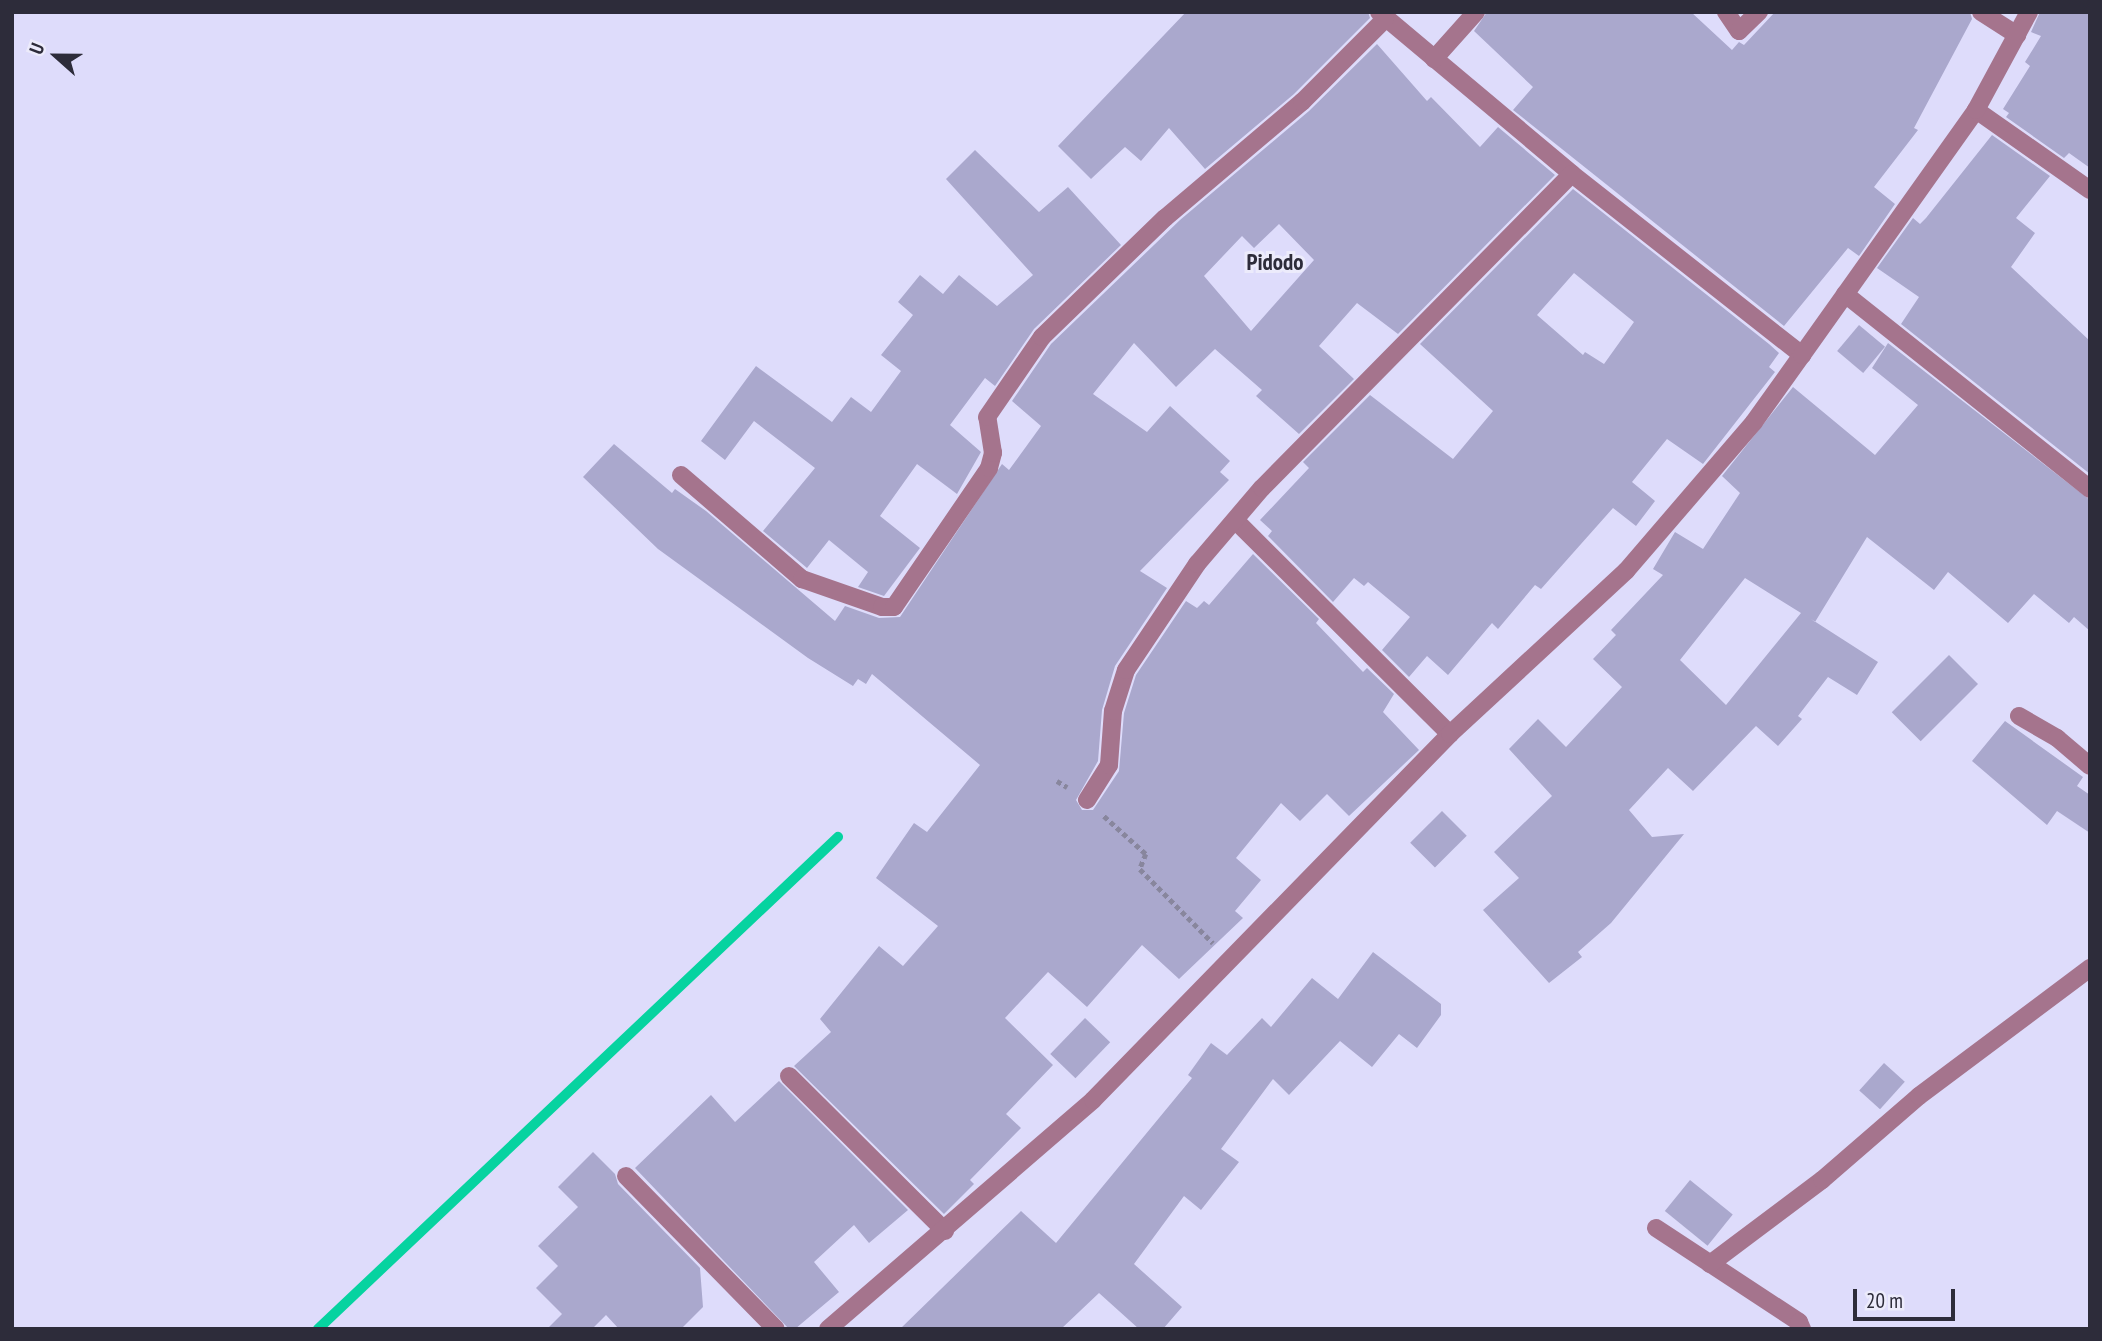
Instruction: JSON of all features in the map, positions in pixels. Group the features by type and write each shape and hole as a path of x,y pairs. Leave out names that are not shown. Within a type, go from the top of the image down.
{"street":[{"path":"1434,59 1476,12"},
{"path":"1726,12 1739,31 1759,12"},
{"path":"1981,12 2017,35"},
{"path":"828,1329 945,1231 1093,1100 1450,734 1626,571 1754,422 1976,110 2029,12"},
{"path":"681,475 802,579 867,603 894,607 989,468 992,453 987,417 1042,337 1165,218 1302,102 1382,15 1572,174 1802,355"},
{"path":"1976,110 2090,190"},
{"path":"1087,800 1109,765 1113,711 1126,670 1197,564 1262,488 1572,174"},
{"path":"1845,294 2090,489"},
{"path":"1236,521 1450,734"},
{"path":"2019,716 2057,738 2090,766"},
{"path":"1710,1264 1822,1180 1919,1096 2090,968"},
{"path":"789,1076 945,1231"},
{"path":"626,1176 776,1329"},
{"path":"1656,1228 1799,1322 1802,1329"}],"path":[{"path":"1057,780 1087,800 1146,855 1140,869 1231,961"}],"building":[{"path":"1186,12 1368,12 1370,18 1294,94 1205,169 1169,128 1141,161 1125,147 1091,179 1058,146"},
{"path":"1487,12 1691,12 1732,50 1739,42 1744,45 1775,12 1970,12 1972,19 1914,128 1918,130 1874,187 1895,204 1859,256 1848,248 1784,326 1513,110 1533,87 1474,31"},
{"path":"2040,12 2090,12 2090,168 2069,153 2064,158 2006,117 2009,113 2003,109 2030,66 2025,62 2041,36 2031,32"},
{"path":"1377,44 1427,101 1431,97 1480,147 1498,127 1555,175 1398,334 1357,303 1319,346 1354,379 1299,434 1256,396 1262,390 1215,349 1176,387 1134,343 1093,394 1147,432 1170,406 1230,461 1220,472 1229,480 1140,571 1167,588 1115,666 1102,710 1098,761 1076,800 1082,810 1093,810 1119,771 1124,713 1136,675 1186,601 1197,608 1204,601 1209,605 1253,554 1319,619 1316,623 1363,672 1367,668 1394,694 1383,712 1419,750 1349,816 1327,794 1300,821 1281,803 1236,858 1261,880 1235,911 1243,918 1179,979 1142,945 1087,1007 1048,972 1005,1018 1053,1065 1006,1114 1021,1128 970,1180 974,1184 944,1214 794,1066 831,1032 820,1019 879,946 903,966 938,926 876,878 914,823 927,832 980,765 872,674 866,684 858,679 853,686 808,658 658,549 583,477 614,444 672,493 675,489 706,511 835,621 845,606 879,618 900,617 1002,464 1009,470 1041,426 1012,401 1051,344 1180,220 1309,111","holes":["1279,224 1314,260 1251,331 1204,276 1242,236 1254,248"]},
{"path":"1992,135 2050,176 2016,218 2035,233 2011,267 2090,341 2090,474 1901,324 1919,297 1877,268 1913,218 1920,224 1926,218"},
{"path":"975,150 1039,212 1068,187 1121,245 1034,329 995,386 985,378 950,425 981,452 957,494 917,464 880,516 920,548 884,596 858,587 868,572 829,540 807,568 763,531 815,468 754,421 725,460 701,441 756,366 832,422 851,397 871,412 901,371 881,355 913,315 898,302 920,275 943,294 959,275 997,306 1033,275 946,179"},
{"path":"1573,189 1779,353 1769,367 1775,372 1703,464 1667,439 1632,482 1655,501 1636,526 1613,508 1541,589 1535,585 1498,629 1492,623 1448,675 1427,656 1409,677 1382,650 1410,617 1368,582 1364,586 1354,578 1333,602 1268,536 1272,531 1260,520 1309,468 1303,462 1370,395 1453,459 1493,411 1420,344","holes":["1574,273 1634,322 1604,364 1585,352 1583,355 1537,315"]},
{"path":"1859,325 1885,347 1863,373 1837,351"},
{"path":"1888,343 2090,500 2090,631 2074,617 2069,623 2034,594 2008,623 1948,572 1934,590 1867,537 1815,622 1878,662 1857,695 1828,677 1798,716 1802,719 1778,746 1756,726 1693,791 1668,768 1629,810 1652,837 1684,834 1611,923 1578,952 1582,957 1549,983 1483,910 1519,878 1494,852 1552,796 1509,749 1538,719 1566,747 1622,687 1593,659 1616,635 1611,630 1663,575 1653,569 1675,532 1703,549 1740,493 1722,476 1793,387 1875,455 1918,405 1872,368","holes":["1745,578 1801,613 1726,705 1680,660"]},
{"path":"1949,655 1978,684 1921,741 1892,712"},
{"path":"2005,721 2083,777 2077,786 2090,795 2090,833 2057,811 2047,825 1972,761"},
{"path":"1442,811 1467,836 1435,868 1410,843"},
{"path":"1373,952 1441,1004 1441,1015 1417,1048 1399,1034 1372,1067 1340,1041 1289,1095 1273,1079 1221,1149 1239,1162 1201,1210 1184,1196 1134,1264 1182,1307 1163,1329 1139,1329 1099,1293 1061,1329 900,1329 1021,1211 1056,1243 1192,1078 1188,1075 1211,1043 1227,1055 1262,1018 1271,1027 1312,978 1338,999"},
{"path":"1085,1018 1110,1042 1075,1078 1050,1054"},
{"path":"1884,1063 1905,1082 1880,1109 1859,1090"},
{"path":"779,1081 908,1210 869,1243 854,1225 814,1262 839,1292 795,1329 789,1329 635,1168 711,1095 735,1122"},
{"path":"593,1152 615,1174 618,1184 700,1268 703,1307 681,1329 619,1329 606,1315 592,1329 547,1329 562,1314 536,1288 558,1266 538,1246 578,1207 558,1187"},
{"path":"1690,1180 1733,1215 1708,1246 1665,1211"}],"waterway":[{"path":"318,1329 838,837"}],"district":[{"name":"Pidodo","path":"1275,262"}]}
